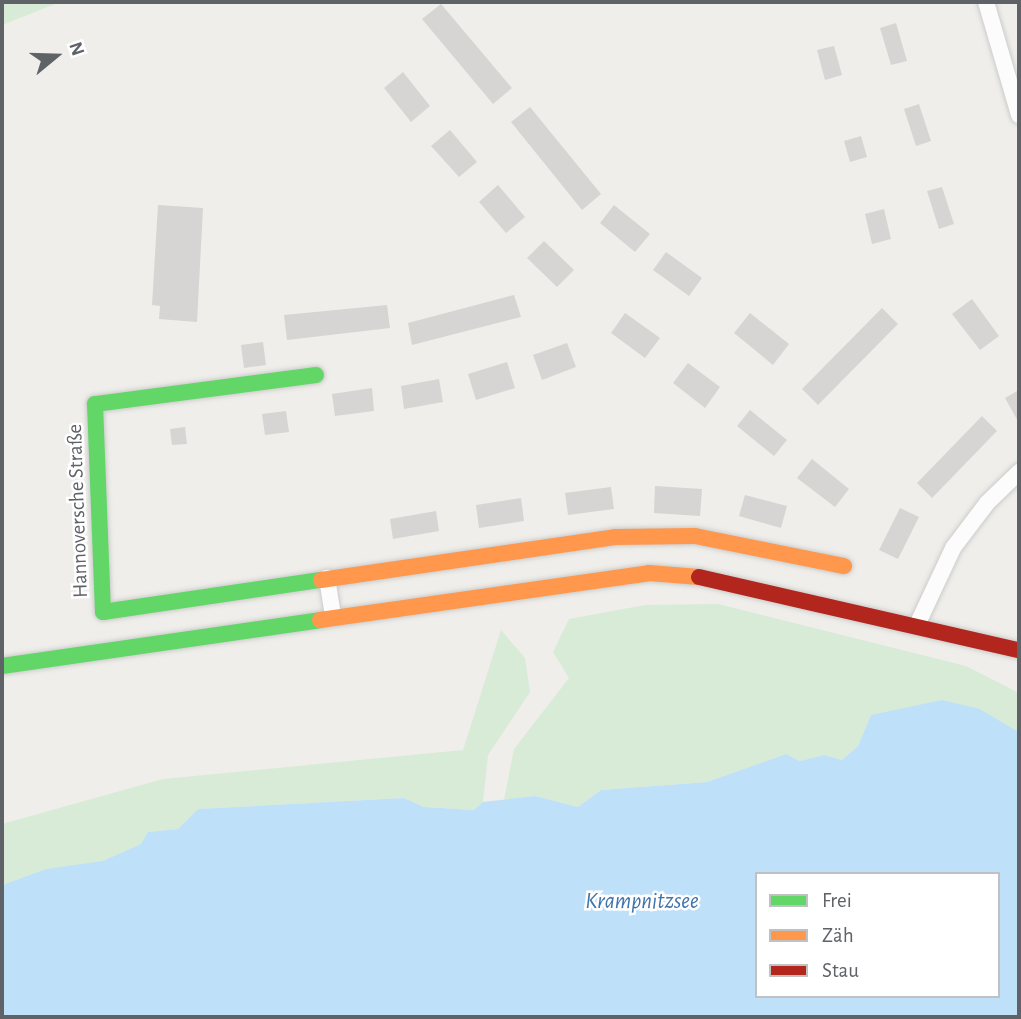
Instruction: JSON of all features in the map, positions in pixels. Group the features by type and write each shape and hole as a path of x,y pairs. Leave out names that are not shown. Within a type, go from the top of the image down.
{"street":[{"path":"986,2 1019,115"},
{"name":"Hannoversche Straße","path":"316,375 95,404 103,612 615,537 695,536 844,566"},
{"path":"917,625 953,548 987,503 1019,472"},
{"path":"2,666 649,573 717,578 1019,650"},
{"path":"327,578 333,617"}],"green space":[{"path":"2,2 60,2 2,25"},
{"path":"718,604 966,666 1019,693 1019,732 980,709 871,715 858,746 842,760 824,755 800,761 786,754 707,782 601,790 578,807 535,796 504,800 514,749 569,678 553,652 569,619 645,605"},
{"path":"501,630 525,658 530,692 488,755 483,802 474,810 424,807 404,798 198,809 178,829 149,832 141,844 103,862 46,869 2,885 2,824 163,779 463,750"}],"water":[{"name":"Krampnitzsee","path":"942,700 980,709 1019,732 1019,1017 2,1017 2,885 46,869 103,861 141,844 148,832 178,829 198,809 404,798 424,807 474,810 483,802 535,796 578,807 601,790 707,782 786,754 800,761 824,755 842,760 858,746 871,715"}],"building":[{"path":"441,4 512,88 493,104 422,19"},
{"path":"896,23 907,61 891,65 880,28"},
{"path":"834,46 842,75 825,80 817,50"},
{"path":"403,72 430,106 411,122 384,88"},
{"path":"919,104 931,141 916,146 904,109"},
{"path":"530,107 601,194 582,210 511,122"},
{"path":"450,130 477,162 459,177 431,146"},
{"path":"861,136 867,157 850,162 844,141"},
{"path":"498,185 525,217 506,233 479,202"},
{"path":"942,187 954,224 939,229 927,191"},
{"path":"158,205 203,208 197,322 159,319 160,306 152,305"},
{"path":"614,205 650,234 635,252 600,223"},
{"path":"884,209 891,239 872,244 865,214"},
{"path":"544,241 574,270 557,287 527,258"},
{"path":"666,252 702,278 689,296 653,270"},
{"path":"514,295 521,317 412,345 408,323"},
{"path":"972,299 999,336 980,350 952,314"},
{"path":"387,305 390,328 287,340 284,315"},
{"path":"882,308 898,324 818,405 802,389"},
{"path":"625,313 660,338 645,358 611,333"},
{"path":"750,313 789,344 773,365 734,333"},
{"path":"263,342 266,365 244,368 241,345"},
{"path":"567,343 576,367 542,380 533,355"},
{"path":"507,362 515,388 476,400 468,374"},
{"path":"688,363 720,387 705,408 673,383"},
{"path":"439,379 443,402 404,409 401,386"},
{"path":"372,388 374,411 335,416 332,394"},
{"path":"1019,390 1019,423 1005,398"},
{"path":"750,410 787,440 774,456 737,426"},
{"path":"286,411 289,432 265,435 262,414"},
{"path":"982,416 997,431 932,498 917,483"},
{"path":"185,427 187,444 172,445 170,429"},
{"path":"812,459 849,489 835,507 797,478"},
{"path":"655,486 702,489 700,516 654,513"},
{"path":"611,487 614,509 568,515 565,493"},
{"path":"745,495 787,506 781,528 739,516"},
{"path":"521,498 524,521 479,528 476,505"},
{"path":"900,508 919,517 898,559 879,550"},
{"path":"436,511 439,531 393,539 390,519"}],"traffic: fast":[{"path":"316,375 95,404 103,612 321,580"},
{"path":"2,666 320,620"}],"traffic: slow":[{"path":"321,580 615,537 695,536 844,566"},
{"path":"320,620 649,573 699,577"}],"traffic: jam":[{"path":"699,577 1019,650"}]}
